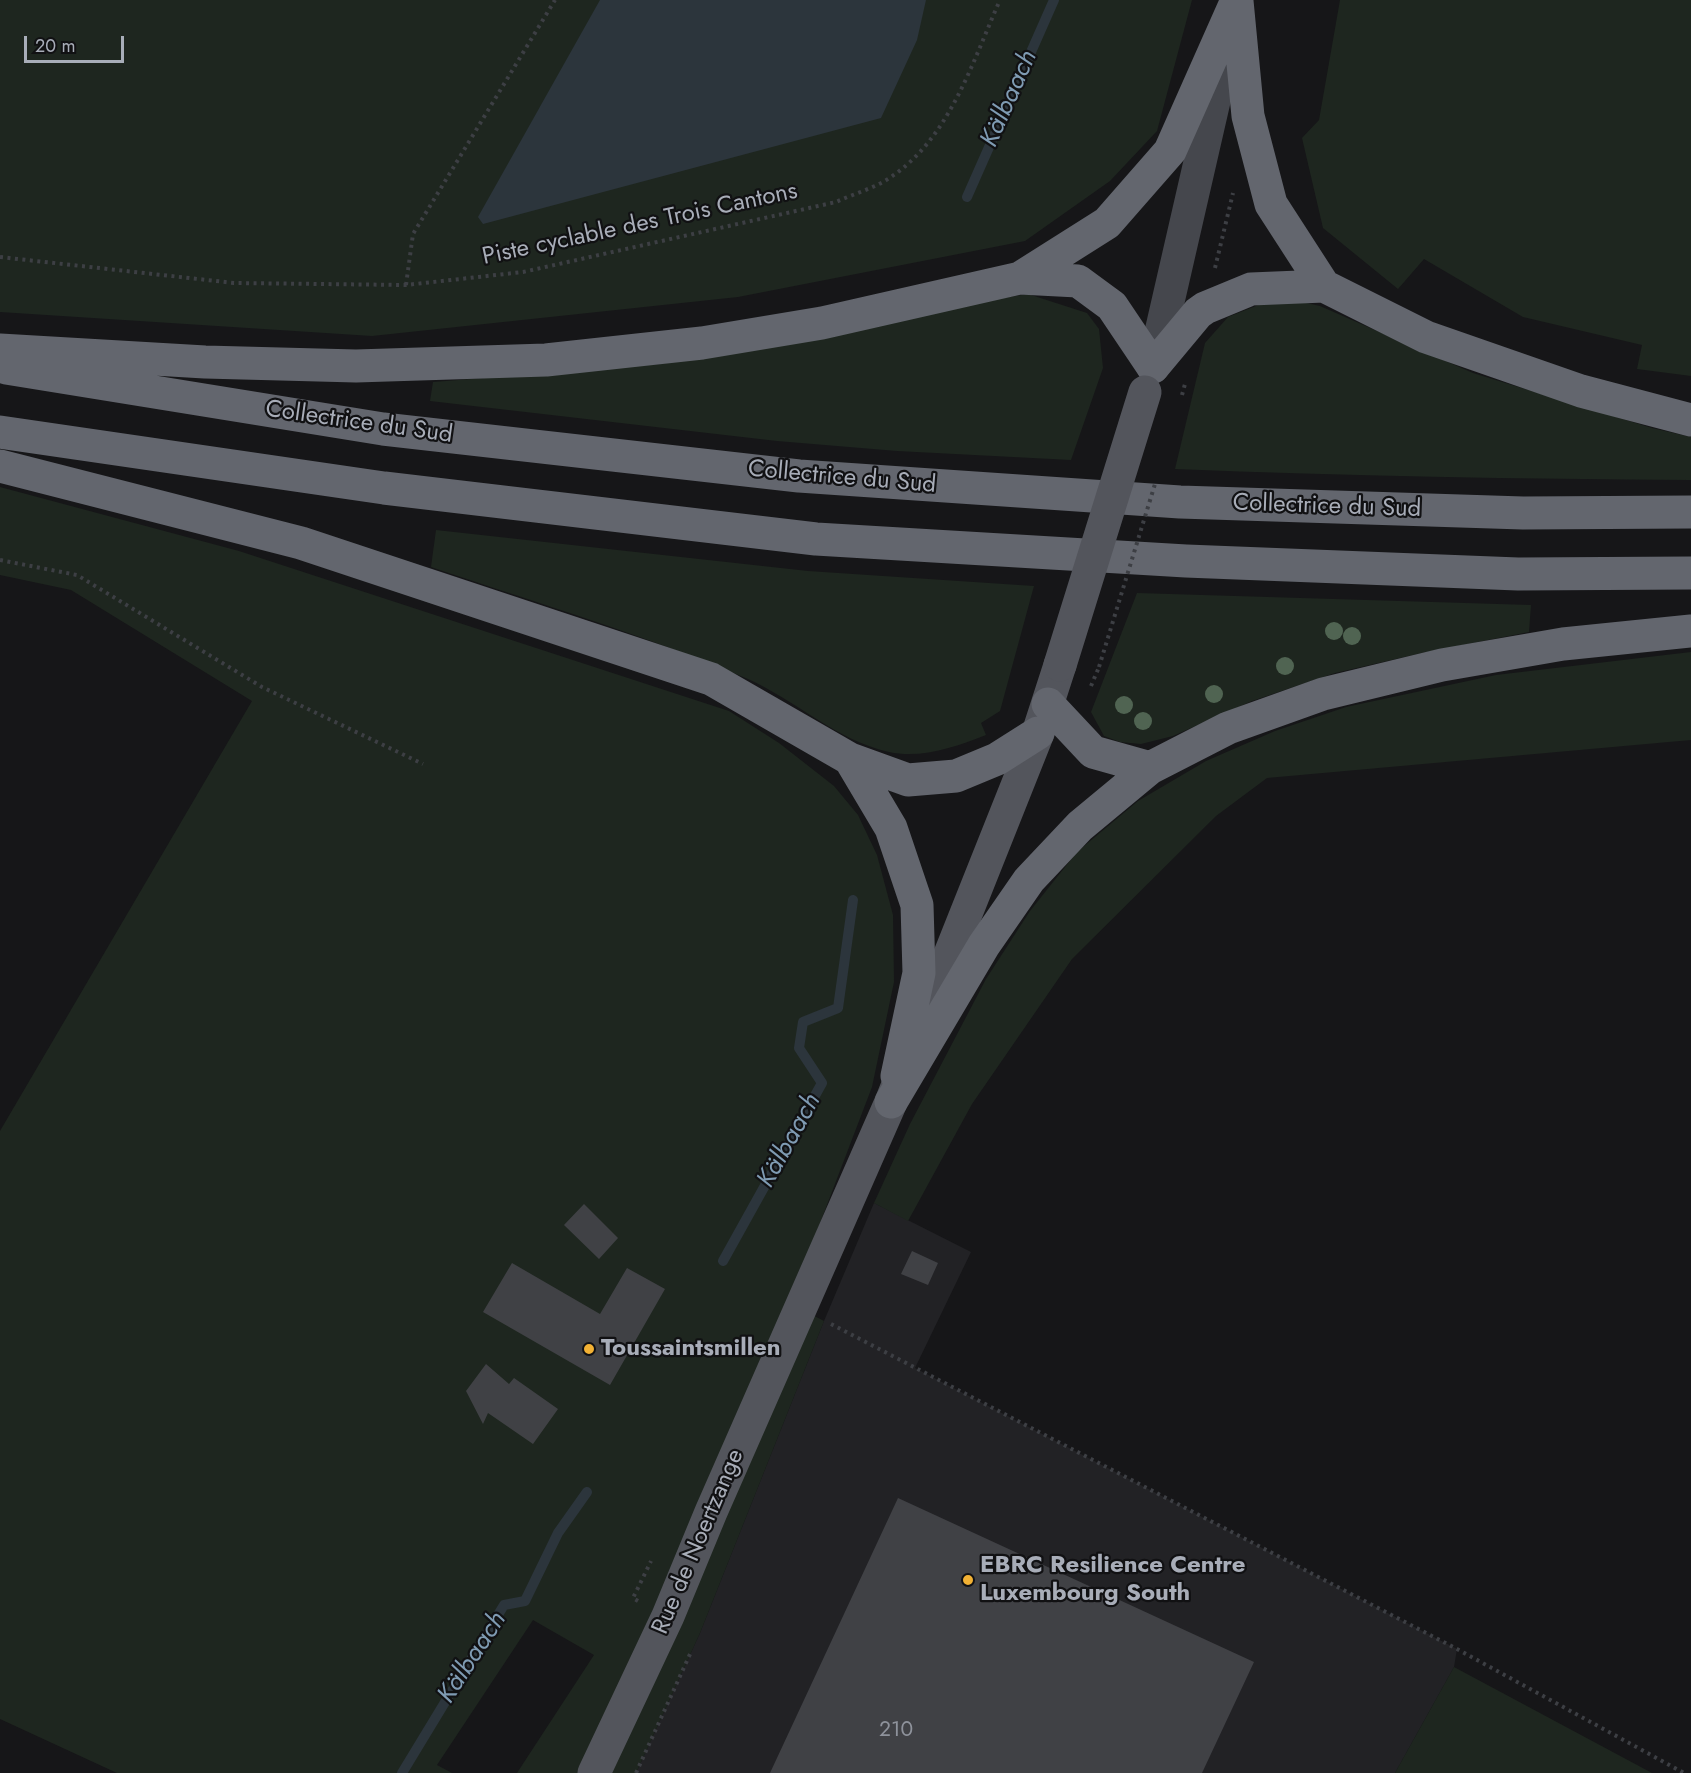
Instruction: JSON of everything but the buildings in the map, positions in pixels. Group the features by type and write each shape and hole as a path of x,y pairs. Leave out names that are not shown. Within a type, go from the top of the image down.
{"highway":[{"path":"1020,278 1107,223 1170,151 1237,0"},
{"path":"1237,0 1248,116 1271,204 1324,286"},
{"path":"0,350 205,362 356,366 546,360 702,343 822,323 1020,278 1078,281 1112,306 1149,379 1198,313 1205,308 1251,289 1324,286 1426,337 1581,390 1691,420"},
{"name":"Collectrice du Sud","path":"0,367 383,429 799,476 1180,502 1523,513 1691,512"},
{"path":"0,432 384,488 816,539 1185,561 1518,574 1691,573"},
{"path":"0,466 301,543 711,679 850,759 908,780 956,776 997,759 1043,718 1093,752 1150,768"},
{"path":"891,1102 984,945 1029,880 1080,826 1150,768 1228,728 1323,694 1442,666 1541,648 1691,631"},
{"path":"850,759 891,828 917,905 919,973 891,1102"}],"main road":[{"path":"1149,379 1237,0"},
{"name":"Rue de Noertzange","path":"594,1773 668,1616 711,1512 812,1315 891,1102 1043,718 1149,379"}],"path":[{"path":"406,285 413,234 555,0"},
{"name":"Piste cyclable des Trois Cantons","path":"0,257 234,283 406,285 523,272 836,202 883,182 924,150 953,108 1000,0"},
{"path":"1205,308 1233,192"},
{"path":"1178,406 1188,374"},
{"path":"1099,667 1158,474"},
{"path":"0,560 77,575 262,687 423,764"},
{"path":"812,1315 1446,1643 1684,1773"}],"shaded area":[{"path":"0,0 1192,0 1157,131 1110,181 1025,241 738,297 372,336 0,312"},
{"path":"600,0 926,0 917,40 881,118 483,224 478,217"},
{"path":"1340,0 1691,0 1691,376 1637,369 1642,345 1523,317 1424,259 1398,289 1323,228 1302,138 1319,120"},
{"path":"1028,294 1087,313 1099,329 1103,368 1071,460 897,451 777,441 430,401 433,382 660,364 831,337 977,302"},
{"path":"1293,300 1320,306 1473,373 1652,428 1691,437 1691,480 1433,477 1175,469 1205,343 1228,317 1261,304"},
{"path":"0,487 239,551 729,711 779,743 834,786 858,815 877,855 893,915 894,982 872,1087 791,1299 801,1309 824,1321 700,1633 636,1773 517,1773 594,1655 533,1620 437,1765 452,1773 117,1773 0,1719 0,1131 252,701 71,590 0,575"},
{"path":"436,530 808,571 1034,586 1000,711 981,723 986,735 938,751 901,754 852,739 766,688 709,663 431,567"},
{"path":"1137,593 1531,605 1529,632 1335,673 1252,701 1173,736 1141,744 1120,742 1104,736 1091,712"},
{"path":"1691,652 1691,740 1267,778 1216,816 1072,959 972,1104 908,1221 874,1203 910,1124 986,979 1030,911 1077,852 1138,801 1206,761 1275,731 1346,707 1496,675"},
{"path":"874,1203 971,1252 915,1368 1457,1649 1454,1667 1395,1773 636,1773 700,1633 824,1321"},
{"path":"1454,1667 1652,1773 1395,1773"}],"waterway":[{"name":"Kälbaach","path":"967,197 1054,0"},
{"name":"Kälbaach","path":"723,1261 822,1083 799,1048 803,1022 838,1008 853,900"},
{"name":"Kälbaach","path":"402,1773 504,1605 525,1601 558,1533 587,1492"}],"place":[{"name":"Toussaintsmillen","path":"589,1349"},
{"name":"EBRC Resilience Centre Luxembourg South","path":"968,1580"}]}
